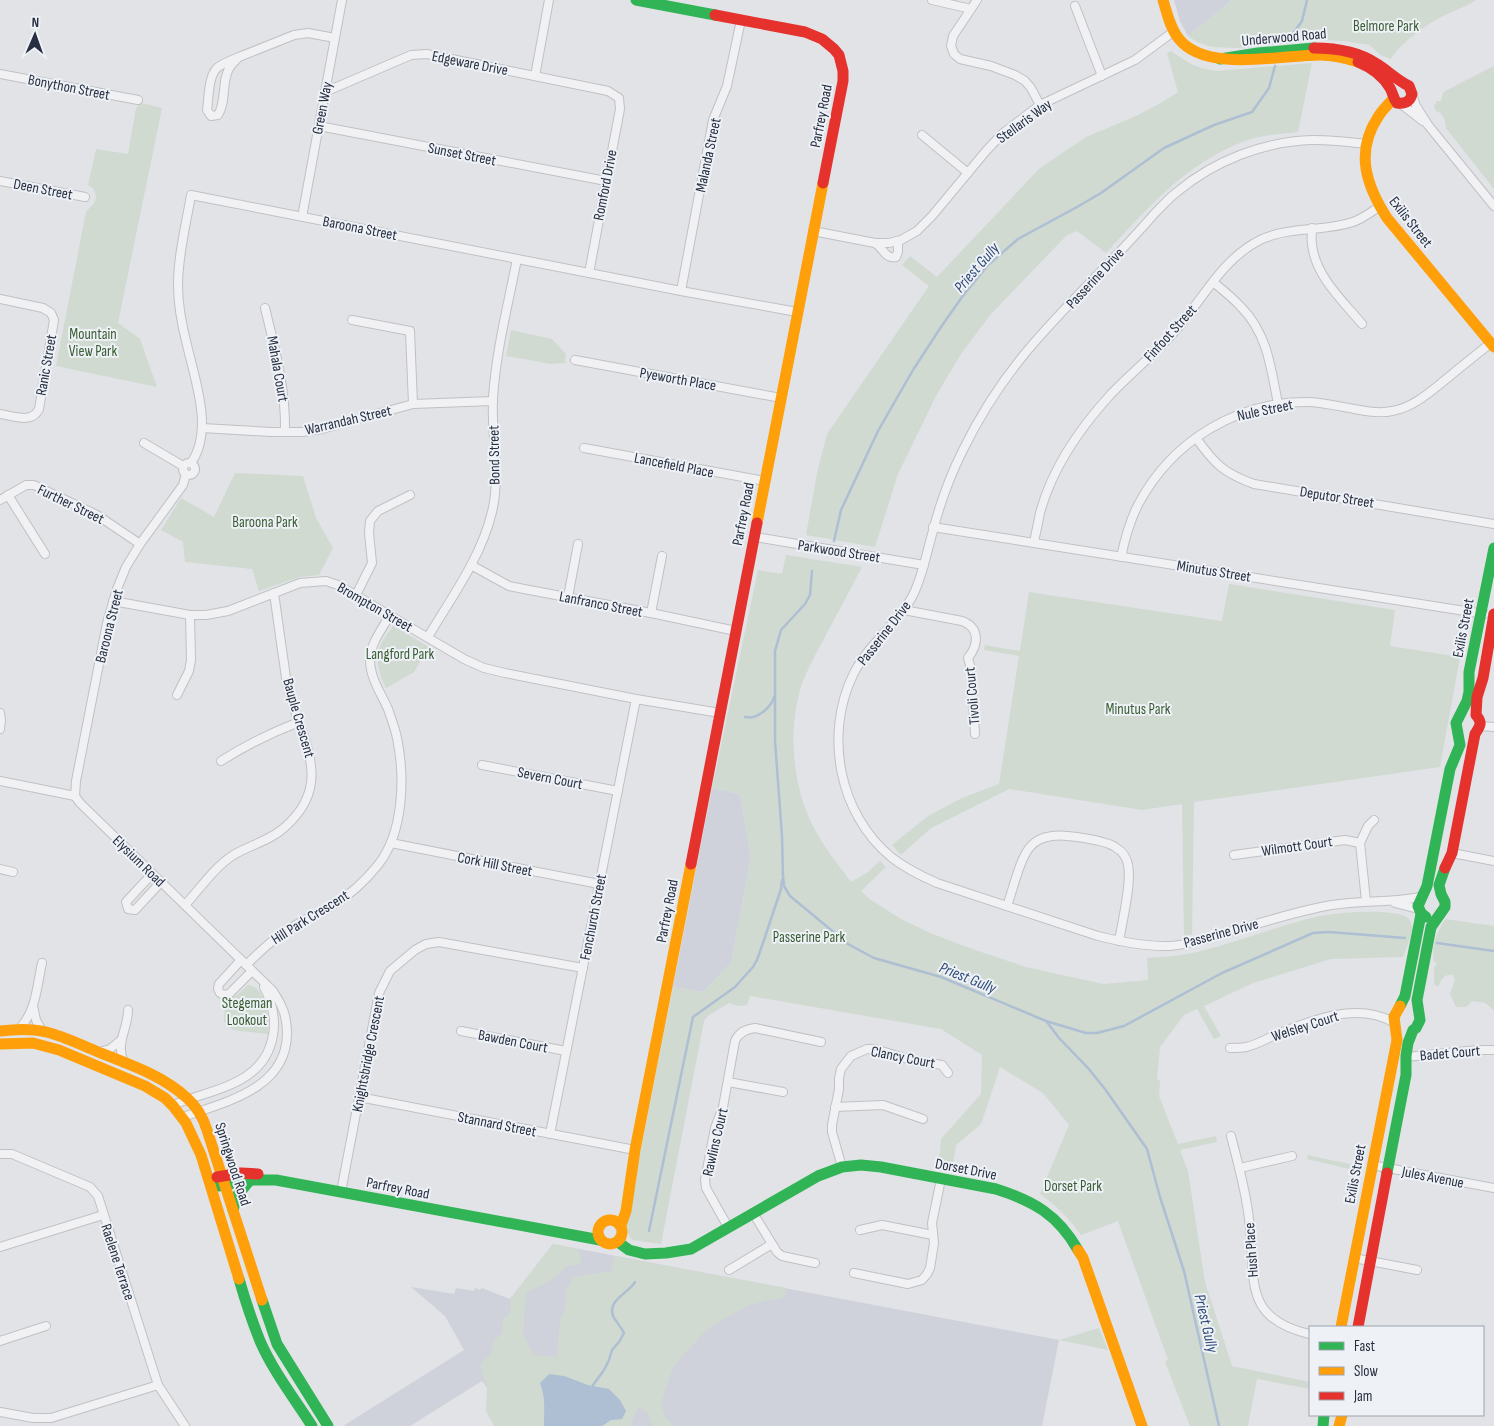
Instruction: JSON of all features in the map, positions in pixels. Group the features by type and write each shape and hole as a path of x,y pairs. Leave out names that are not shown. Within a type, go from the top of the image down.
{"street":[{"name":"Green Way","path":"302,217 342,0"},
{"path":"535,76 549,0"},
{"name":"Parfrey Road","path":"572,1236 587,1232 603,1223 618,1210 628,1189 843,81 844,67 841,58 832,46 817,36 805,32 636,0"},
{"path":"932,0 971,9"},
{"path":"977,0 954,36 951,46 954,54 960,59 991,66 1015,75 1025,81 1031,88 1040,105"},
{"name":"Underwood Road","path":"1164,0 1174,32 1181,43 1192,51 1205,57 1220,59 1259,59 1319,55 1350,60 1368,66 1378,74 1395,98 1428,125"},
{"path":"1075,6 1102,76"},
{"name":"Malanda Street","path":"681,291 713,120 727,86 740,20"},
{"name":"Stellaris Way","path":"813,231 875,243 889,243 898,241 917,231 924,226 986,150 1002,134 1040,105 1135,60 1174,32"},
{"path":"239,58 230,67 227,74 222,110 218,115 210,116 206,110 212,76 217,68 224,64 294,35 308,33 335,38"},
{"name":"Underwood Road","path":"1220,59 1317,47 1337,48 1369,58 1401,83 1409,86 1416,106 1428,125 1494,206"},
{"name":"Edgeware Drive","path":"325,92 411,55 427,54 608,91 619,98"},
{"name":"Bonython Street","path":"0,74 138,100"},
{"path":"1401,83 1394,86 1395,98 1409,101 1412,94"},
{"name":"Romford Drive","path":"589,273 620,109 619,98"},
{"name":"Exilis Street","path":"1395,98 1375,122 1366,144 1366,173 1371,190 1379,207 1492,345"},
{"name":"Sunset Street","path":"319,126 606,182"},
{"path":"922,135 968,173"},
{"name":"Passerine Drive","path":"1366,144 1312,140 1278,144 1248,152 1221,163 1198,176 1176,192 1042,333 1008,375 986,408 962,452 948,483 933,527 924,565 914,594 904,610 868,649 853,674 844,700 838,727 838,757 843,781 862,824 891,857 914,873 937,883 1098,936 1119,941 1144,945 1170,946 1192,943 1333,904 1406,900 1422,895"},
{"name":"Deen Street","path":"0,181 85,197"},
{"name":"Baroona Street","path":"74,796 106,623 113,601 126,567 140,544 183,485 184,470 192,474 194,466 191,463 198,453 202,428 200,401 179,310 178,284 180,254 191,195 797,312"},
{"name":"Finfoot Street","path":"1034,542 1040,512 1047,493 1069,448 1088,421 1112,393 1190,314 1232,259 1262,239 1297,230 1354,222 1379,207"},
{"path":"1312,228 1312,244 1317,263 1324,278 1362,324"},
{"name":"Stellaris Way","path":"875,243 885,254 893,258 896,257 898,252 898,241"},
{"name":"Bond Street","path":"428,637 471,565 488,527 493,510 496,489 493,400 496,368 517,259"},
{"path":"1213,282 1242,308 1258,332 1270,360 1278,404"},
{"name":"Ranic Street","path":"0,299 43,308 51,313 54,320 39,409 33,417 20,418 0,414"},
{"name":"Mahala Court","path":"265,308 282,378 285,432"},
{"path":"352,320 410,331 413,404"},
{"name":"Nule Street","path":"1122,556 1131,520 1148,489 1177,454 1213,426 1234,416 1278,404 1302,402 1325,403 1375,412 1393,411 1423,398 1492,345"},
{"name":"Pyeworth Place","path":"575,360 781,398"},
{"name":"Warrandah Street","path":"202,428 303,432 322,429 413,404 493,400"},
{"name":"Deputor Street","path":"1196,438 1222,469 1236,478 1254,484 1494,524"},
{"path":"144,443 184,470"},
{"name":"Lancefield Place","path":"584,448 764,482"},
{"name":"Further Street","path":"0,500 26,484 34,485 102,518 140,544"},
{"path":"8,495 44,554"},
{"path":"356,596 372,563 369,533 370,521 378,511 410,495"},
{"name":"Minutus Street","path":"933,527 1494,615"},
{"name":"Parkwood Street","path":"754,537 924,565"},
{"path":"568,597 578,544"},
{"name":"Exilis Street","path":"1341,1326 1396,1050 1396,1018 1405,996 1420,912 1418,901 1427,886 1450,769 1460,745 1457,719 1462,714 1470,692 1468,684 1470,672 1494,548"},
{"path":"651,613 662,556"},
{"name":"Lanfranco Street","path":"471,565 509,586 736,631"},
{"name":"Brompton Street","path":"113,601 190,615 206,615 228,611 300,583 326,581 338,585 484,668 505,674 636,699 720,713"},
{"name":"Bauple Crescent","path":"184,905 234,855 284,828 298,814 306,802 312,780 312,766 288,687 274,593"},
{"name":"Tivoli Court","path":"904,610 962,621 974,629 976,636 974,647 968,658 971,668 975,734"},
{"path":"177,695 189,671 191,660 190,615"},
{"name":"Hill Park Crescent","path":"246,965 284,932 333,905 360,884 379,864 391,843 398,818 402,789 402,765 397,736 387,706 372,676 370,659 372,646 390,615"},
{"name":"Exilis Street","path":"1477,730 1480,720 1476,715 1478,697 1494,615"},
{"name":"Fenchurch Street","path":"550,1134 636,699"},
{"path":"1462,714 1469,712 1476,715"},
{"path":"0,713 0,729"},
{"path":"221,761 253,741 299,722"},
{"path":"1458,730 1464,735 1471,736 1477,730 1494,727"},
{"path":"1358,1326 1406,1074 1408,1043 1413,1030 1420,1020 1417,1000 1431,927 1445,907 1439,885 1452,853 1477,730"},
{"name":"Severn Court","path":"482,765 618,791"},
{"path":"0,781 74,796"},
{"name":"Elysium Road","path":"74,796 260,979 275,995 284,1010 287,1022 285,1050 273,1072 252,1090 234,1099 183,1117"},
{"path":"1366,901 1360,843 1368,826 1374,820"},
{"path":"1007,906 1024,856 1031,845 1040,839 1062,835 1107,842 1118,848 1126,858 1129,867 1129,880 1119,941"},
{"name":"Wilmott Court","path":"1234,855 1345,840 1360,843"},
{"name":"Cork Hill Street","path":"391,843 599,884"},
{"path":"1452,853 1494,862"},
{"path":"0,869 13,872"},
{"path":"152,874 126,902 128,909 135,910 161,882"},
{"path":"1422,895 1432,890 1441,894"},
{"name":"Passerine Drive","path":"1388,901 1420,912"},
{"path":"1420,912 1430,918 1437,917"},
{"name":"Knightsbridge Crescent","path":"341,1192 379,993 390,971 415,950 426,944 439,942 583,968"},
{"path":"19,1029 28,1018 33,1006 42,963"},
{"name":"Elysium Road","path":"173,1105 242,1079 252,1072 268,1053 272,1043 274,1020 270,996 260,979"},
{"path":"33,1006 36,1020 42,1031"},
{"path":"1413,1030 1409,1032 1402,1031 1396,1018 1403,1007 1412,1007 1418,1012"},
{"path":"124,1063 120,1052 121,1040 128,1021 128,1010"},
{"name":"Welsley Court","path":"1230,1048 1247,1046 1288,1030 1339,1014 1368,1013 1396,1018"},
{"name":"Rawlins Court","path":"728,1227 706,1188 705,1180 715,1128 723,1107 737,1035 749,1028 755,1028 821,1042"},
{"name":"Springwood Road","path":"0,1031 19,1029 42,1031 60,1036 154,1075 168,1083 188,1099 199,1111 207,1127 278,1344 328,1426"},
{"name":"Bawden Court","path":"461,1031 566,1051"},
{"path":"99,1052 110,1049 121,1040"},
{"name":"Springwood Road","path":"0,1044 17,1042 39,1044 62,1051 148,1087 164,1097 183,1117 192,1131 201,1155 248,1308 261,1342 276,1370 312,1426"},
{"name":"Clancy Court","path":"842,1167 832,1132 832,1125 838,1078 841,1069 851,1056 868,1048 875,1049 910,1060 942,1065 948,1073"},
{"name":"Badet Court","path":"1406,1057 1494,1050"},
{"path":"728,1082 783,1092"},
{"name":"Stannard Street","path":"359,1097 635,1150"},
{"path":"835,1107 883,1105 923,1119"},
{"name":"Hush Place","path":"1231,1136 1240,1168 1250,1221 1253,1278 1258,1301 1270,1317 1294,1331 1309,1334"},
{"name":"Raelene Terrace","path":"0,1154 12,1154 90,1187 98,1196 158,1385 185,1426"},
{"path":"1240,1168 1292,1156"},
{"name":"Dorset Drive","path":"620,1233 634,1244 660,1253 690,1249 818,1176 842,1167 861,1165 881,1167 1014,1194 1048,1212 1063,1225 1074,1240 1083,1258 1142,1426"},
{"name":"Jules Avenue","path":"1372,1165 1494,1188"},
{"name":"Parfrey Road","path":"210,1184 251,1173 263,1174 276,1180"},
{"path":"854,1274 908,1284 922,1280 930,1268 934,1243 932,1223 941,1179"},
{"name":"Parfrey Road","path":"224,1180 276,1180 600,1240"},
{"path":"233,1210 237,1196 250,1180"},
{"name":"Parfrey Road","path":"620,1233 629,1198 628,1189"},
{"path":"753,1213 777,1252 782,1256 815,1263"},
{"path":"0,1247 103,1215"},
{"path":"616,1221 620,1233 613,1244 600,1240 598,1234 603,1223 616,1221"},
{"path":"860,1230 882,1225 933,1235"},
{"path":"729,1270 772,1244"},
{"path":"1354,1258 1417,1270"},
{"path":"0,1341 46,1326"},
{"path":"0,1412 33,1418 51,1418 158,1385"}],"shaded area":[{"path":"1174,0 1232,0 1188,36 1180,21"},
{"path":"712,788 740,794 751,857 731,963 703,992 673,987"},
{"path":"553,1244 1059,1340 1042,1426 516,1426 482,1381 410,1426 343,1426 464,1350 445,1316 411,1287 454,1294 456,1288 474,1291 475,1288 480,1290 482,1288 510,1299"}],"green space":[{"name":"Belmore Park","path":"1232,0 1477,0 1441,17 1413,35 1391,59 1380,55 1370,45 1344,41 1319,40 1236,48 1212,47 1197,42 1188,36"},
{"path":"1171,51 1192,64 1217,71 1312,63 1298,132 1270,135 1242,142 1202,163 1152,204 1106,253 1077,231 1067,235 990,315 961,354 937,394 898,474 875,547 806,535 817,473 827,434 929,286 902,265 910,256 937,277 1039,169 1086,137 1134,117 1178,92 1167,53"},
{"path":"1494,66 1494,189 1446,128 1444,117 1436,111 1434,106 1437,101 1441,101 1445,91"},
{"name":"Mountain View Park","path":"141,103 162,108 118,323 140,339 157,387 56,366 86,212 95,202 96,195 93,188 88,185 96,149 128,154 136,108"},
{"path":"511,330 552,339 566,354 565,363 551,364 506,356"},
{"name":"Baroona Park","path":"235,473 303,476 316,518 333,548 319,575 300,577 259,591 252,569 185,562 183,542 161,530 181,498 214,517"},
{"name":"Passerine Park","path":"786,555 862,567 812,661 801,687 794,720 794,755 796,773 805,806 824,846 851,882 868,872 880,861 886,867 861,891 871,900 901,919 930,933 1026,967 1103,984 1148,980 1147,958 1197,952 1316,917 1344,913 1382,912 1403,915 1411,922 1412,932 1403,957 1331,959 1253,983 1204,1006 1221,1036 1214,1039 1197,1009 1184,1015 1160,1047 1157,1080 1160,1080 1159,1096 1178,1144 1216,1136 1217,1142 1180,1150 1188,1171 1205,1282 1232,1366 1309,1382 1309,1389 1257,1379 1248,1426 1190,1426 1165,1362 1168,1360 1118,1221 1081,1235 1052,1203 1040,1194 1069,1125 1043,1093 1000,1067 981,1124 956,1145 952,1171 936,1168 941,1139 981,1094 982,1055 941,1029 750,996 747,1005 738,1006 729,1003 709,1015 704,1021 661,1244 632,1240 626,1230 673,987 703,992 731,963 751,857 740,794 712,788 758,570 782,574"},
{"name":"Minutus Park","path":"1229,584 1395,610 1390,646 1460,657 1440,767 1194,802 1192,934 1184,936 1182,804 1142,810 1009,789 931,828 901,855 892,845 928,816 962,798 999,784 1019,656 984,650 985,645 1020,651 1029,592 1222,621"},
{"name":"Langford Park","path":"393,626 429,647 414,672 386,688 380,673 378,651 381,643"},
{"path":"1445,919 1494,926 1494,1010 1485,1003 1472,1001 1466,1007 1456,1007 1450,994 1455,980 1453,975 1447,975 1438,987 1434,984 1434,968 1437,963 1434,962 1433,956 1434,945"},
{"name":"Stegeman Lookout","path":"248,985 255,987 260,992 266,1005 268,1034 233,1030 224,1022 225,1001 237,995"},
{"path":"1308,1155 1363,1167 1362,1172 1307,1159"},
{"path":"553,1244 578,1249 581,1264 567,1266 549,1281 528,1291 526,1295 523,1334 534,1355 557,1357 560,1320 565,1309 566,1290 574,1277 612,1271 614,1256 786,1288 786,1294 781,1299 767,1300 747,1306 707,1329 673,1367 661,1403 665,1417 675,1426 653,1426 648,1414 638,1406 630,1426 602,1426 611,1420 622,1419 620,1400 609,1389 588,1385 564,1376 540,1383 544,1399 544,1426 494,1426 486,1411 487,1387 480,1364 491,1354 494,1341 502,1333 503,1319 511,1312 510,1299"},
{"path":"1099,1328 1108,1350 1059,1340"}],"water":[{"path":"549,1374 564,1376 588,1385 609,1389 620,1400 626,1411 622,1419 611,1420 602,1426 544,1426 544,1399 540,1383"}],"waterway":[{"name":"Priest Gully","path":"1287,42 1302,21 1307,0"},
{"name":"Priest Gully","path":"834,541 841,510 878,431 913,370 941,327 988,265 1018,239 1101,193 1164,148 1214,125 1252,112 1269,88 1275,66"},
{"name":"Priest Gully","path":"812,571 810,595 805,604 781,630 775,651 775,741 783,876 784,886 790,896 848,944 874,958 941,977 1046,1021 1086,1033 1097,1033 1124,1026 1222,973 1313,933 1329,932 1405,938"},
{"path":"745,717 756,716 763,712 774,697"},
{"path":"649,1231 693,1017 735,987 753,967 764,940 781,889 782,880"},
{"path":"1437,943 1494,951"},
{"name":"Priest Gully","path":"1047,1022 1105,1089 1147,1149 1184,1271 1219,1426"},
{"path":"593,1385 604,1370 612,1350 624,1333 613,1316 613,1305 635,1282"}],"traffic: fast":[{"path":"636,0 715,15"},
{"path":"1220,59 1258,53 1314,48"},
{"path":"1426,917 1421,913 1418,906 1427,886 1450,769 1460,745 1456,723 1467,701 1469,692 1469,672 1494,548"},
{"path":"1387,1173 1406,1075 1408,1043 1413,1030 1420,1020 1417,1000 1431,927 1445,907 1439,885 1445,868"},
{"path":"1400,1006 1405,996 1421,914"},
{"path":"618,1242 629,1250 645,1254 691,1249 818,1176 842,1167 861,1165 881,1167 996,1189 1010,1194 1033,1204 1053,1218 1062,1227 1078,1250"},
{"path":"218,1186 250,1180 276,1180 600,1240"},
{"path":"233,1210 237,1196 250,1180"},
{"path":"239,1279 251,1318 265,1352 277,1374 312,1426"},
{"path":"262,1300 277,1344 328,1426"},
{"path":"1323,1426 1324,1416"}],"traffic: slow":[{"path":"1163,0 1171,25 1179,39 1191,49 1207,56 1245,60 1325,55 1358,62"},
{"path":"1393,99 1378,117 1367,143 1365,156 1369,181 1387,218 1494,347"},
{"path":"757,523 823,183"},
{"path":"621,1225 626,1211 635,1150 691,864"},
{"path":"1341,1326 1397,1040 1394,1017 1400,1006"},
{"path":"0,1031 34,1030 65,1038 155,1076 191,1101 205,1125 262,1300"},
{"path":"0,1044 33,1043 59,1050 145,1086 165,1098 186,1123 201,1155 239,1279"},
{"path":"610,1220 619,1223 622,1232 619,1241 610,1244 601,1241 598,1232 601,1223 610,1220"},
{"path":"1078,1250 1083,1258 1142,1426"},
{"path":"1339,1426 1342,1416"}],"traffic: jam":[{"path":"715,15 805,32 822,39 839,55 843,71 843,81 823,183"},
{"path":"1314,48 1347,51 1370,60 1409,86 1412,94 1410,99 1405,103 1397,103 1384,80 1372,69 1358,62"},
{"path":"691,864 757,523"},
{"path":"1445,868 1452,853 1475,734 1480,724 1480,720 1476,715 1477,697 1483,678 1494,614"},
{"path":"217,1177 241,1173 258,1174"},
{"path":"1358,1326 1387,1173"}],"park label":[{"name":"Dorset Park","path":"1073,1186"}]}
